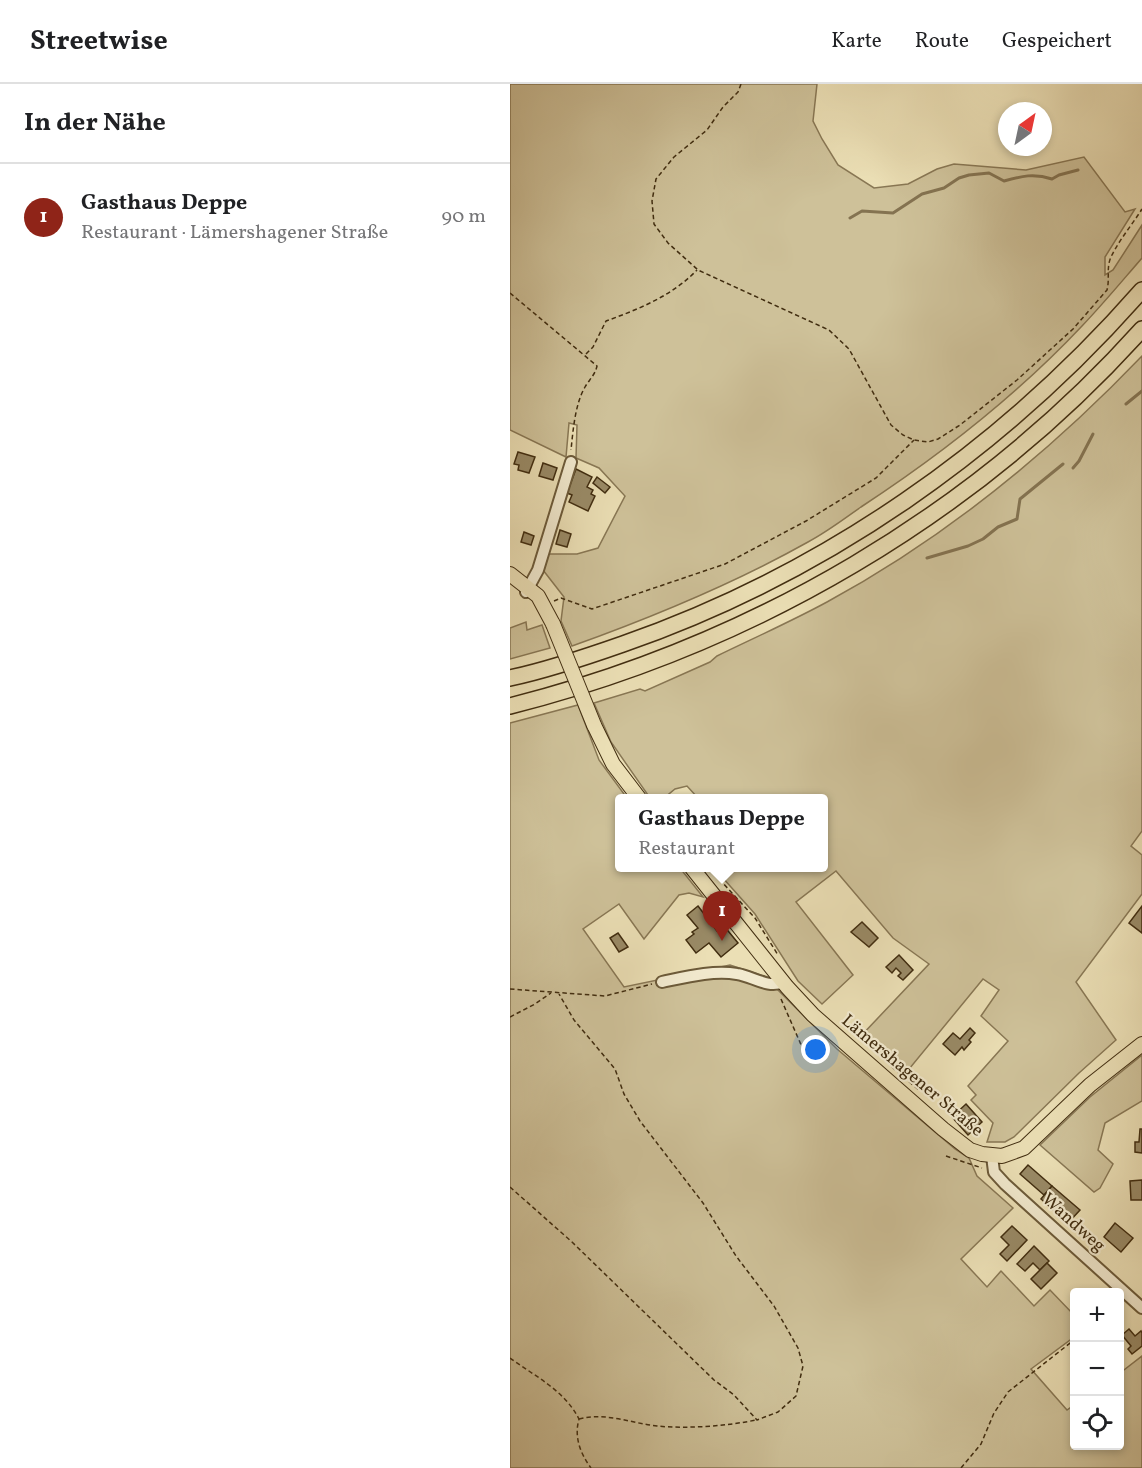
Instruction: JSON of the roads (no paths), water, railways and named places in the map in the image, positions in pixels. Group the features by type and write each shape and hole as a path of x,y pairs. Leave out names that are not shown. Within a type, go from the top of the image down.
{"highway":[{"path":"510,678 588,656 665,629 753,590 802,565 858,532 928,485 995,434 1078,359 1142,290"},
{"path":"510,706 582,686 659,659 746,623 823,584 896,539 982,478 1050,421 1142,329"}],"main road":[{"path":"510,574 544,605 594,725 613,764 636,794"},
{"name":"Lämershagener Straße","path":"696,872 778,983 838,1039 943,1129 970,1150 993,1162 1024,1148 1080,1093 1142,1044"}],"street":[{"path":"528,590 538,570 570,462"},
{"path":"662,982 696,975 726,973 778,983"},
{"name":"Wandweg","path":"993,1162 1005,1185 1142,1308"}],"waterway":[{"path":"850,218 862,211 893,213 922,194 944,188 959,178 969,175 989,173 1004,181 1028,176 1052,179 1078,170"},
{"path":"1126,404 1142,391"},
{"path":"1073,468 1093,434"},
{"path":"927,558 968,546 983,539 998,527 1017,519 1020,499 1063,464"}],"place":[{"name":"Gasthaus Deppe","path":"722,941"}]}
